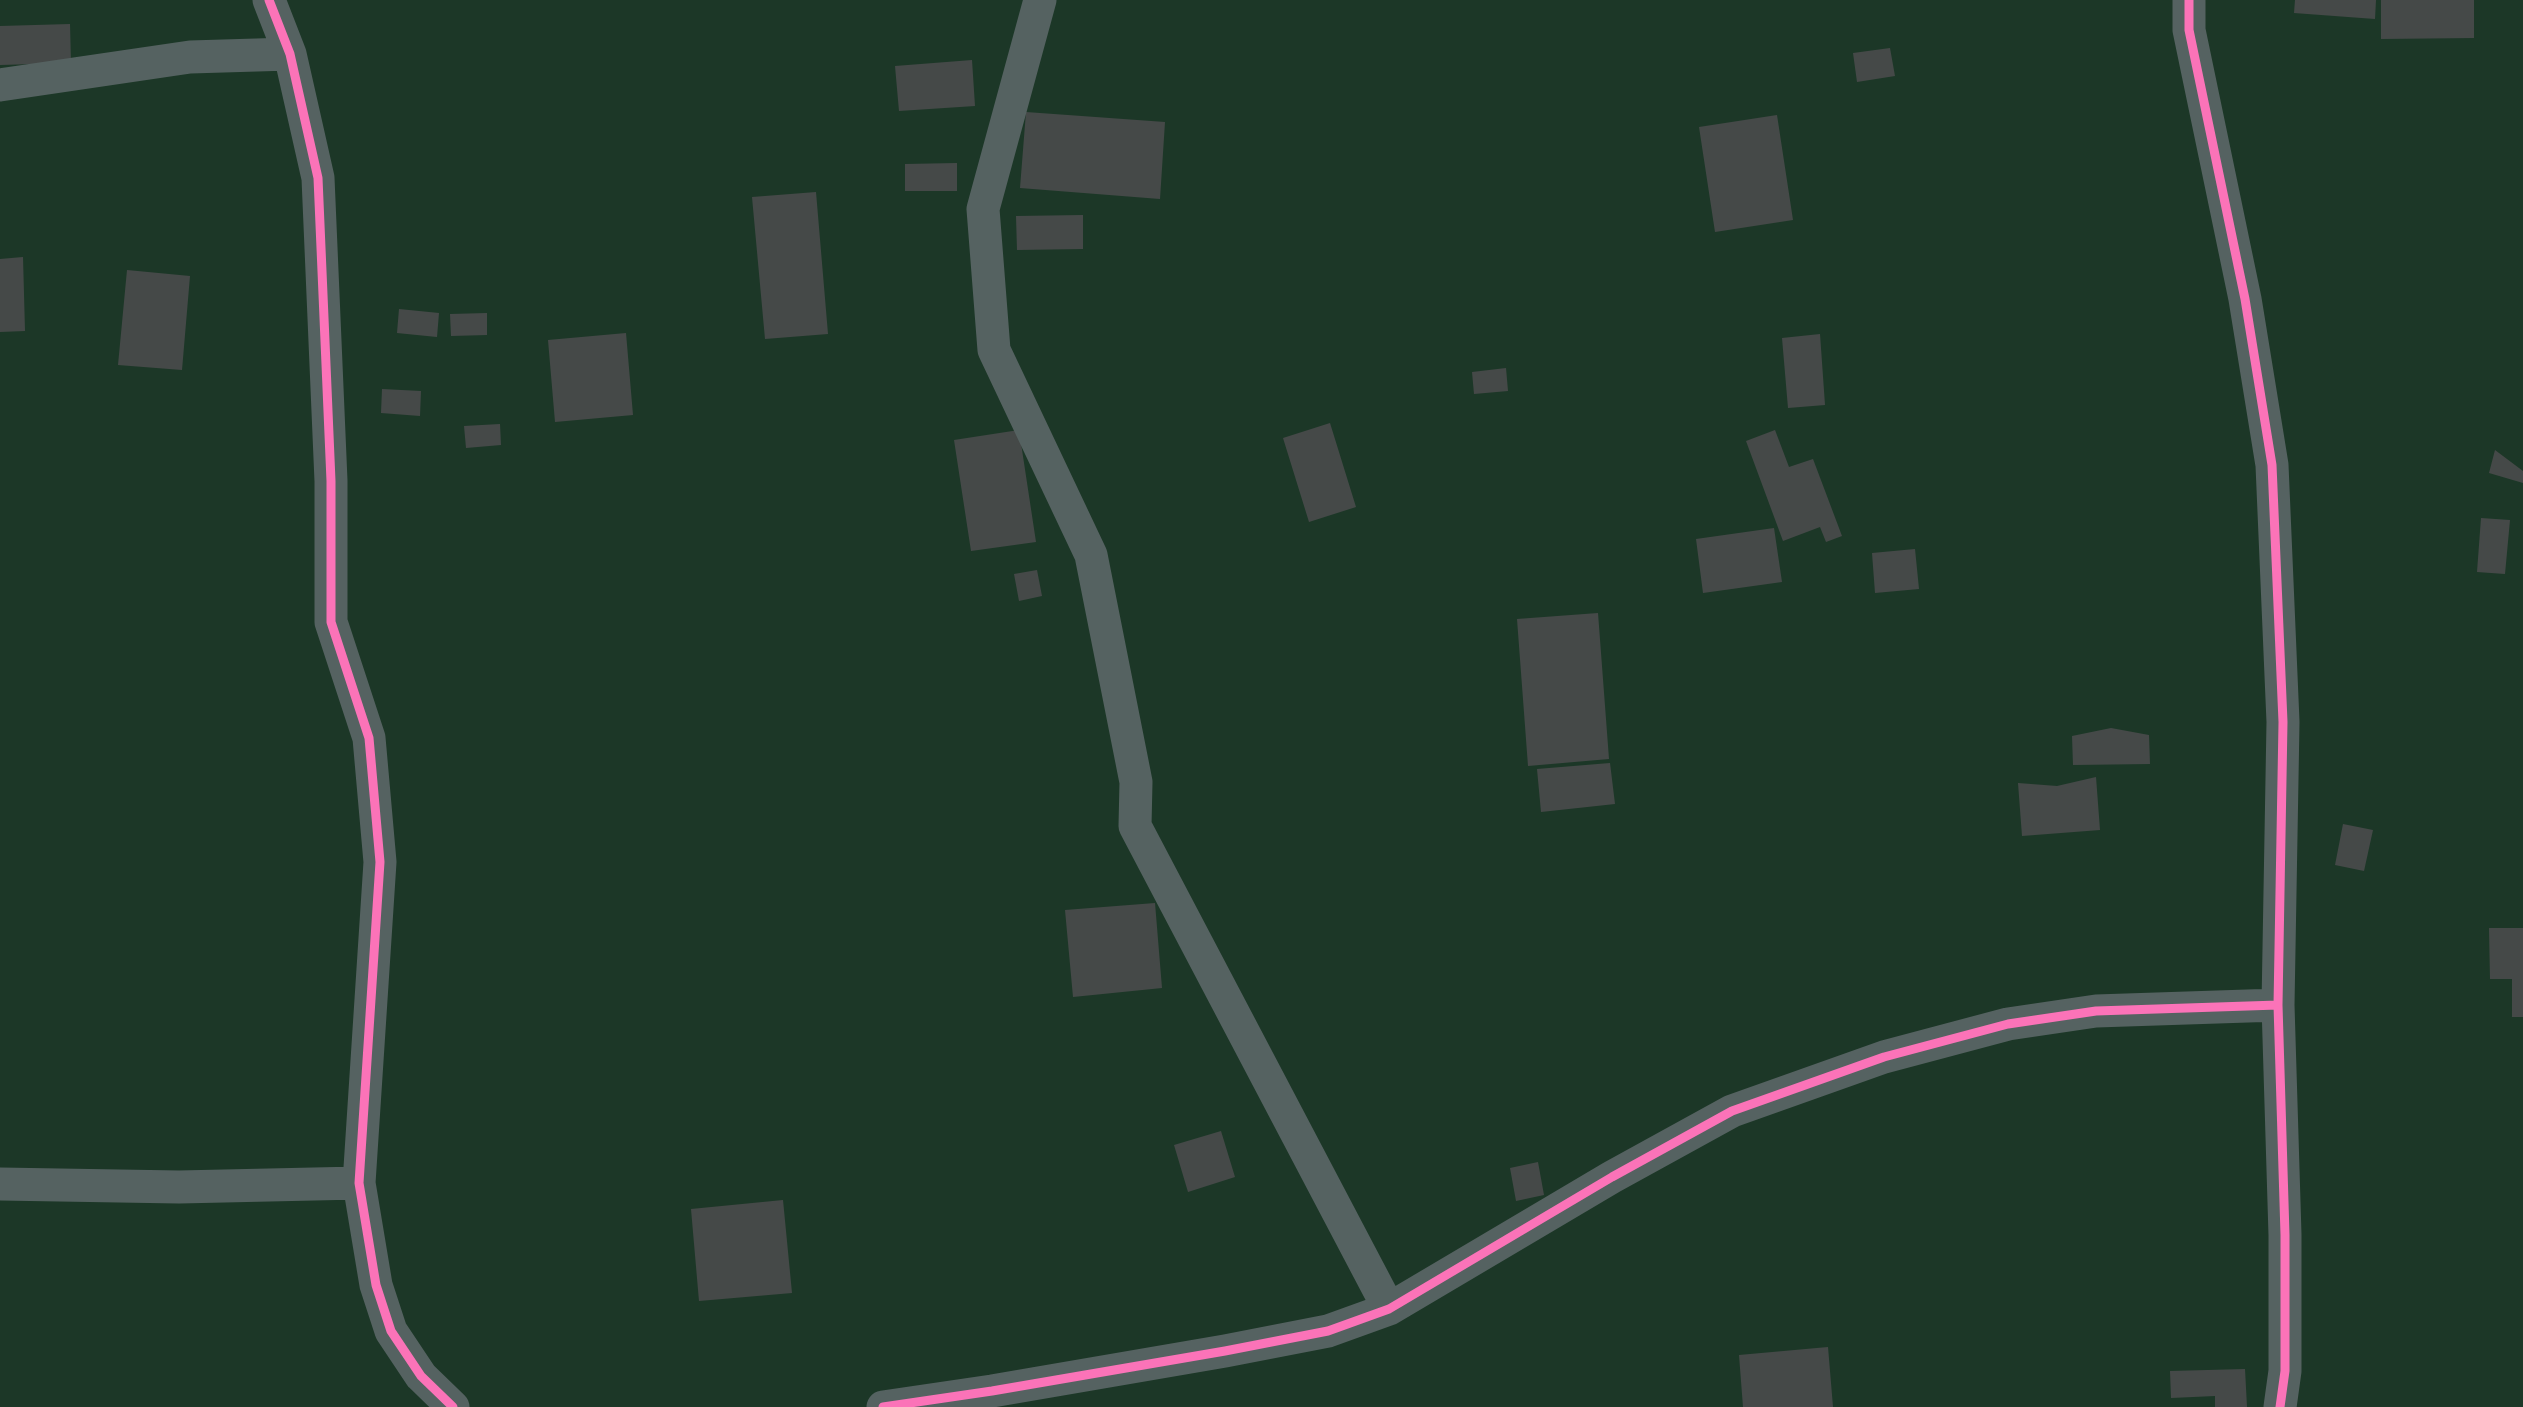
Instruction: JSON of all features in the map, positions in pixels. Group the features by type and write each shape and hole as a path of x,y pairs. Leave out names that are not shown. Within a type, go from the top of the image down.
{"street":[{"path":"269,0 290,54 318,178 331,481 331,622 369,738 380,862 359,1183 376,1285 391,1331 421,1376 453,1407"},
{"path":"1040,0 983,209 994,350 1091,555 1136,782 1135,826 1389,1309"},
{"path":"2189,0 2189,30 2245,299 2272,465 2283,722 2278,1005 2285,1235 2285,1371 2280,1407"},
{"path":"0,85 190,57 290,54"},
{"path":"883,1407 992,1391 1328,1331 1389,1309 1612,1177 1732,1111 1884,1058 2008,1024 2096,1011 2278,1005"},
{"path":"0,1184 179,1187 359,1183"}],"building":[{"path":"2295,0 2376,0 2375,19 2294,13"},
{"path":"2381,0 2474,0 2474,38 2381,39"},
{"path":"70,24 71,63 0,65 0,26"},
{"path":"1890,48 1895,76 1857,82 1853,53"},
{"path":"972,60 975,106 899,111 895,66"},
{"path":"1026,112 1165,122 1160,199 1020,188"},
{"path":"1777,115 1793,220 1715,232 1699,127"},
{"path":"957,163 957,191 905,191 905,164"},
{"path":"816,192 828,334 765,339 752,197"},
{"path":"1083,215 1083,249 1017,250 1016,216"},
{"path":"23,257 25,331 0,332 0,259"},
{"path":"127,270 190,276 182,370 118,365"},
{"path":"399,309 439,313 437,337 397,333"},
{"path":"487,313 487,335 451,336 450,314"},
{"path":"626,333 633,415 555,422 548,340"},
{"path":"1820,334 1825,405 1788,408 1782,338"},
{"path":"1506,368 1508,391 1474,394 1472,372"},
{"path":"382,389 421,391 420,416 381,413"},
{"path":"1330,423 1356,507 1309,522 1283,438"},
{"path":"500,424 501,445 466,448 464,426"},
{"path":"1019,430 1036,542 971,551 954,440"},
{"path":"1775,430 1789,467 1813,459 1842,536 1826,542 1820,527 1783,541 1746,441"},
{"path":"2495,450 2523,471 2523,483 2489,473"},
{"path":"2481,518 2510,520 2505,574 2477,572"},
{"path":"1774,528 1782,582 1703,593 1696,539"},
{"path":"1915,549 1919,589 1875,593 1872,553"},
{"path":"1037,570 1042,596 1019,601 1014,574"},
{"path":"1598,613 1609,759 1528,766 1517,619"},
{"path":"2111,728 2149,735 2150,764 2073,765 2072,736"},
{"path":"1610,763 1615,804 1541,812 1537,769"},
{"path":"2096,777 2100,830 2022,836 2018,783 2057,786"},
{"path":"2343,824 2373,830 2364,871 2335,865"},
{"path":"1155,903 1162,988 1073,997 1065,910"},
{"path":"2489,928 2523,928 2523,1017 2512,1017 2512,979 2490,979"},
{"path":"1221,1131 1235,1177 1188,1192 1174,1145"},
{"path":"1538,1162 1544,1195 1516,1201 1510,1168"},
{"path":"783,1200 792,1293 699,1301 691,1209"},
{"path":"1828,1347 1833,1407 1743,1407 1739,1355"},
{"path":"2245,1369 2247,1407 2215,1407 2215,1396 2171,1398 2170,1371"}],"cycle path":[{"path":"269,0 290,54 318,178 331,481 331,622 369,738 380,862 359,1183 376,1285 391,1331 421,1376 453,1407"},
{"path":"2189,0 2189,30 2245,299 2272,465 2283,722 2278,1005 2285,1235 2285,1371 2280,1407"},
{"path":"883,1407 992,1391 1328,1331 1389,1309 1612,1177 1732,1111 1884,1057 2008,1024 2096,1011 2278,1005"}]}
